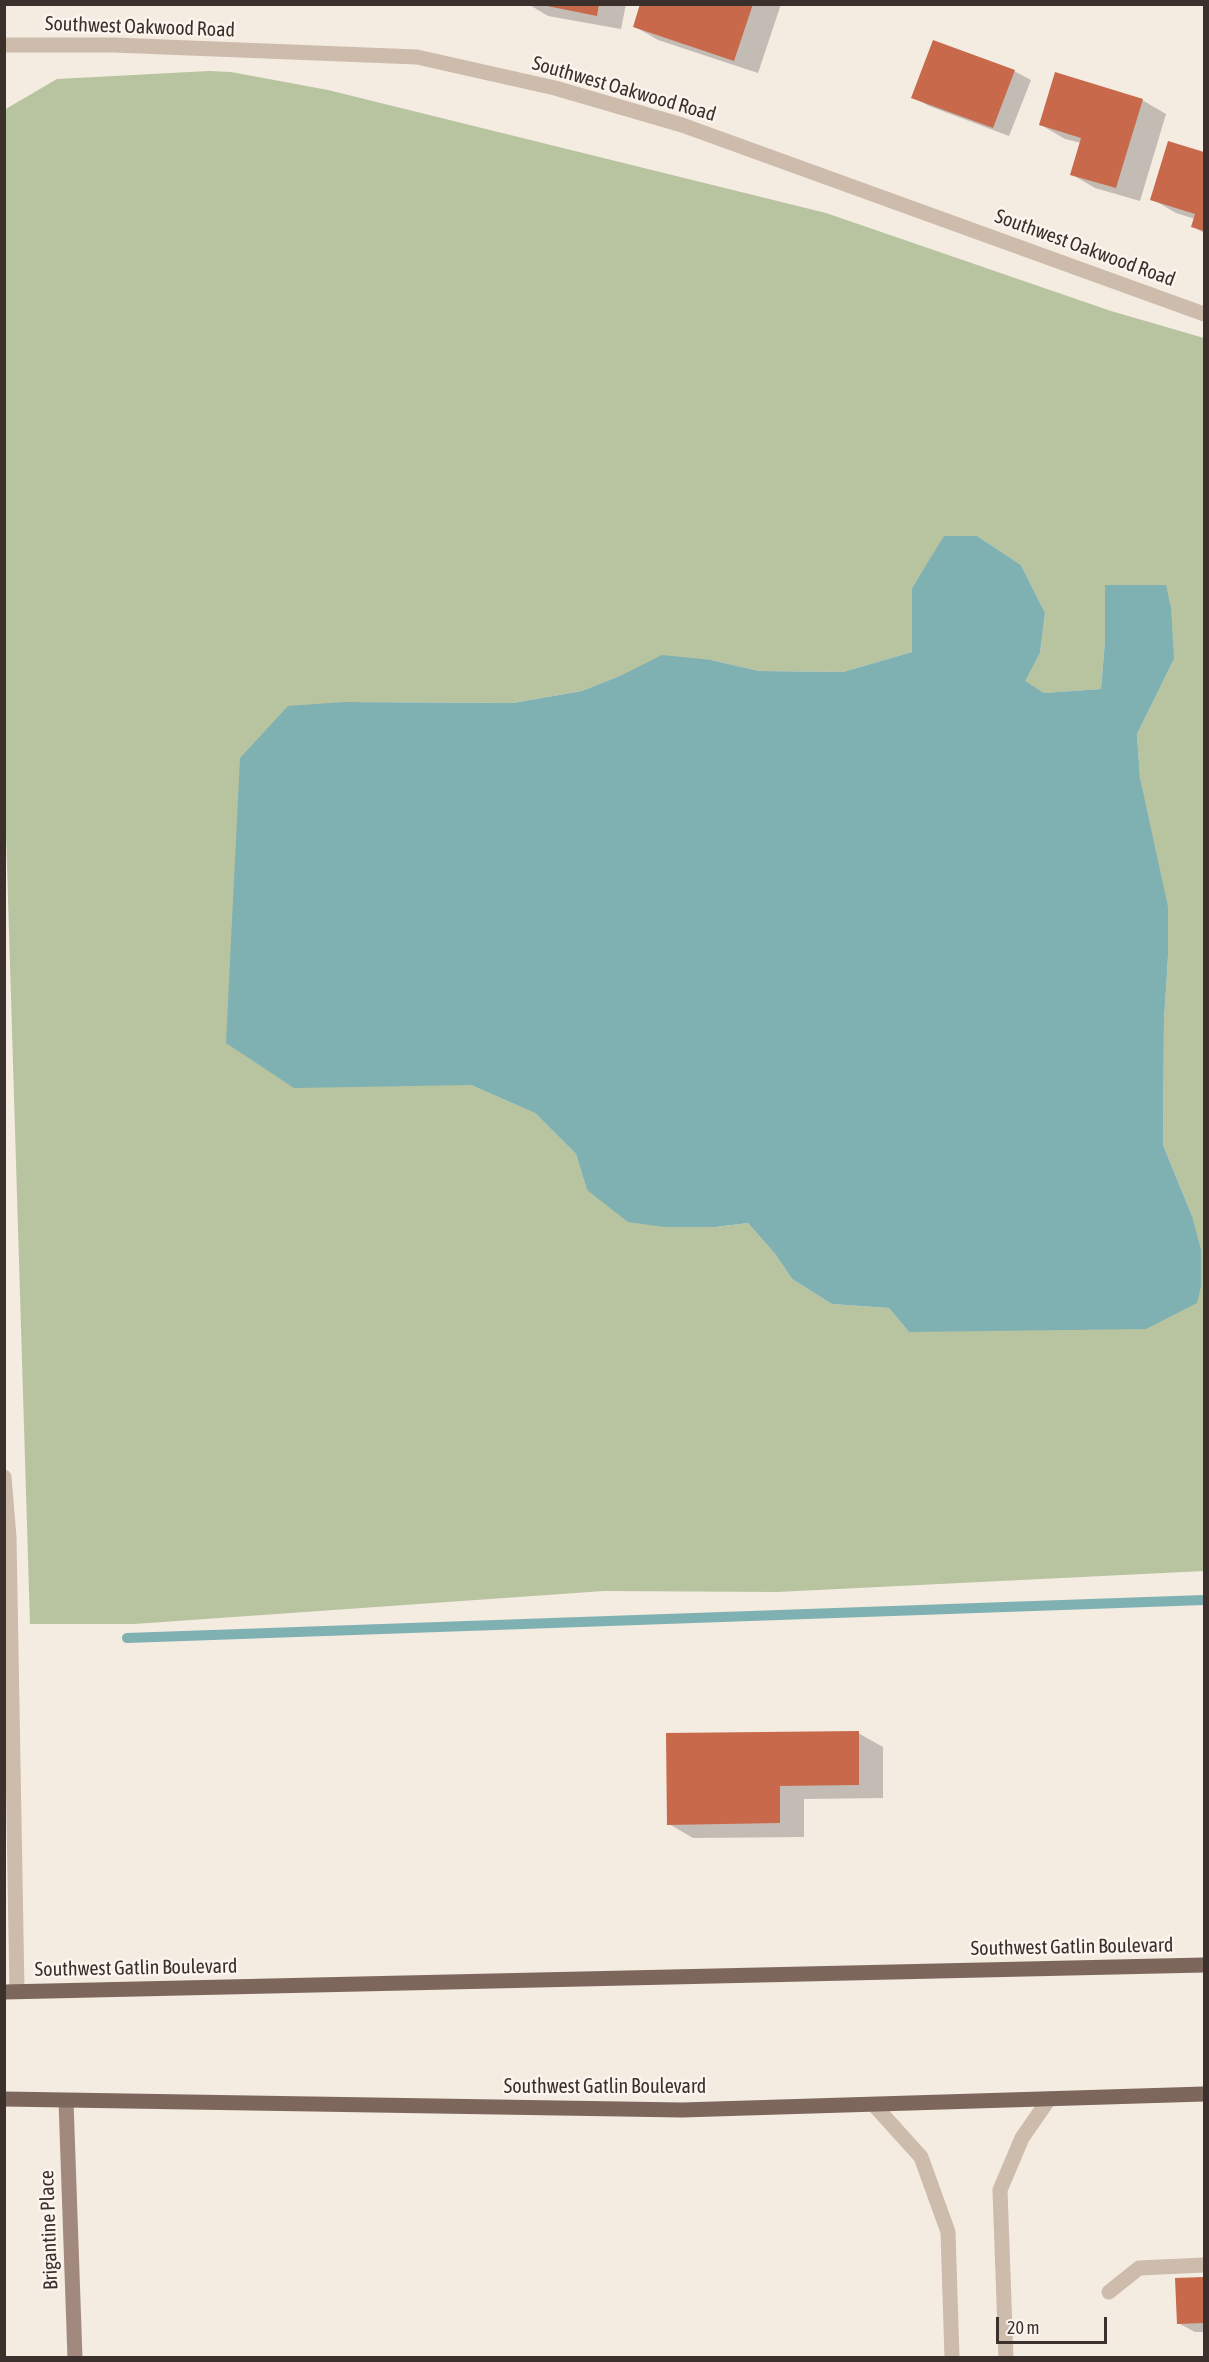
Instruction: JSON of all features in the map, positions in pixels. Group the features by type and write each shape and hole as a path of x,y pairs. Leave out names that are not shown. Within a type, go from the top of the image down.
{"main road":[{"name":"Southwest Gatlin Boulevard","path":"11,1992 1204,1965"},
{"name":"Southwest Gatlin Boulevard","path":"4,2099 66,2102 682,2110 1204,2094"}],"street":[{"name":"Southwest Oakwood Road","path":"4,45 114,45 417,57 555,88 682,125 1204,314"},
{"path":"4,1477 9,1538 11,1992"},
{"path":"1006,2358 1000,2190 1022,2139 1049,2099"},
{"name":"Brigantine Place","path":"66,2102 75,2358"},
{"path":"874,2104 921,2157 948,2232 952,2358"},
{"path":"1109,2292 1139,2268 1204,2265"}],"green space":[{"path":"209,71 231,72 328,90 826,213 1111,311 1204,338 1204,1571 777,1592 604,1591 134,1624 30,1624 5,800 4,110 57,79","holes":["945,536 977,536 1021,565 1045,613 1040,653 1024,681 1044,693 1101,689 1105,641 1174,659 1137,734 1140,778 1168,956 1164,1020 1163,1145 1192,1216 909,1332 889,1308 832,1304 792,1279 776,1255 748,1223 716,1227 664,1227 587,1190 576,1154 535,1113 471,1085 403,1085 344,702 513,703 582,691 622,675 711,660 759,671 843,672 912,652 912,588"]}],"water":[{"path":"944,536 977,536 1021,565 1045,613 1040,653 1025,681 1044,693 1101,689 1105,641 1105,585 1166,585 1171,608 1174,659 1137,734 1140,778 1168,907 1163,1145 1192,1216 1201,1250 1201,1286 1197,1303 1146,1329 909,1332 889,1308 832,1304 792,1279 776,1255 748,1223 716,1227 664,1227 628,1222 587,1190 576,1154 535,1113 471,1085 294,1088 226,1043 240,758 288,706 344,702 513,703 582,691 622,675 662,655 711,660 759,671 843,672 912,652 912,588"}],"building":[{"path":"537,4 599,4 597,16"},
{"path":"640,4 753,4 734,61 633,27"},
{"path":"933,40 1015,70 993,128 911,98"},
{"path":"1055,72 1143,99 1116,188 1070,175 1081,138 1039,125"},
{"path":"1168,141 1204,152 1204,231 1191,227 1195,214 1150,200"},
{"path":"859,1731 859,1785 780,1786 780,1823 667,1825 666,1733"},
{"path":"1204,2277 1204,2323 1177,2324 1175,2278"}],"waterway":[{"path":"127,1638 1204,1600"}]}
